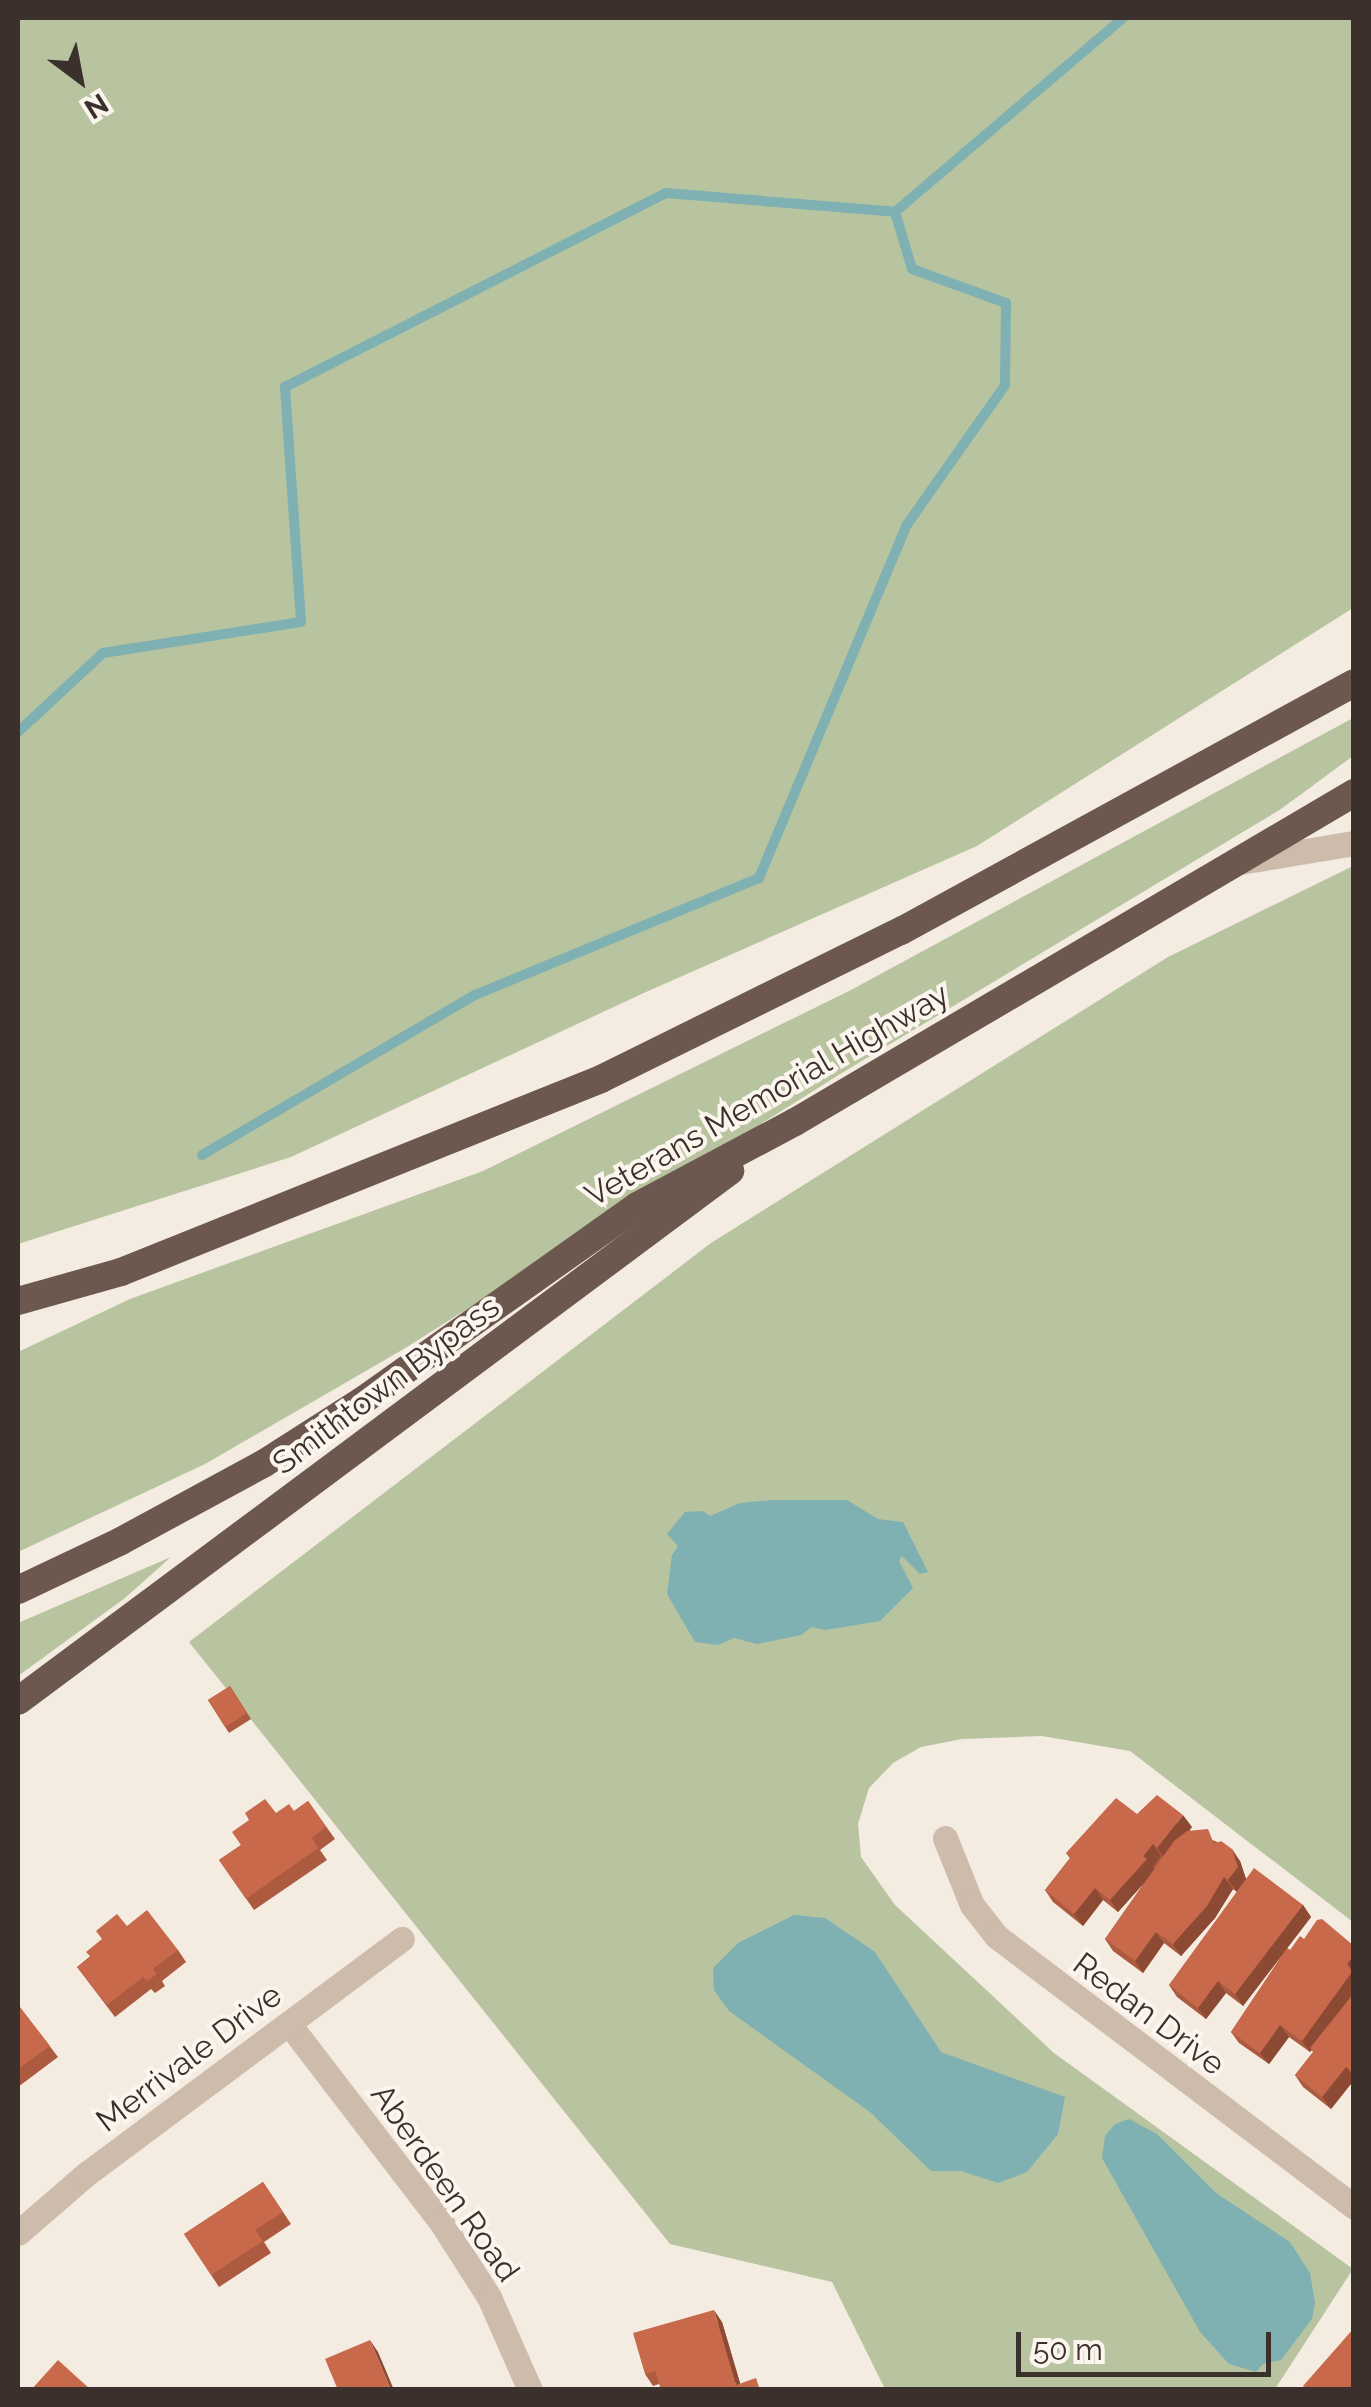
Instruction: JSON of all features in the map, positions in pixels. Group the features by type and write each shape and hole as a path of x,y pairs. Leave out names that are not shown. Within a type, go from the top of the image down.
{"highway":[{"path":"18,1323 120,1272 484,1128 671,1046 901,930 1354,683"},
{"name":"Veterans Memorial Highway","path":"18,1590 122,1541 263,1464 362,1402 638,1206 795,1122 1354,793"},
{"name":"Smithtown Bypass","path":"18,1701 795,1122"},
{"path":"18,1301 120,1272"}],"street":[{"path":"1236,862 1354,843"},
{"name":"Redan Drive","path":"945,1838 972,1906 996,1936 1354,2208"},
{"name":"Merrivale Drive","path":"18,2232 85,2176 402,1938"},
{"name":"Aberdeen Road","path":"290,2024 441,2222 488,2297 530,2390"}],"green space":[{"path":"18,18 1353,18 1353,608 977,846 646,992 291,1157 18,1244"},
{"path":"1353,718 1353,756 1281,809 837,1076 402,1350 205,1464 18,1552 18,1352 130,1299 483,1171 851,990"},
{"path":"1353,866 1353,1922 1130,1751 1042,1736 962,1739 921,1747 893,1763 869,1788 858,1824 861,1857 895,1905 1054,2053 1353,2269 1275,2389 885,2389 832,2282 670,2244 189,1642 711,1243 1168,957"},
{"path":"171,1557 125,1598 18,1676 18,1623"}],"water":[{"path":"847,1500 878,1519 903,1522 928,1572 920,1574 902,1556 899,1561 913,1588 880,1621 825,1630 812,1627 801,1635 757,1644 734,1638 718,1645 695,1642 667,1594 672,1555 678,1546 667,1534 685,1512 703,1511 710,1516 740,1503"},
{"path":"794,1915 825,1918 875,1952 941,2052 1065,2097 1058,2134 1027,2172 998,2183 961,2171 931,2171 870,2112 729,2011 714,1990 713,1968 738,1943"},
{"path":"1129,2119 1157,2134 1216,2193 1290,2242 1310,2273 1315,2303 1312,2319 1281,2360 1263,2364 1256,2372 1229,2364 1200,2332 1102,2158 1105,2136 1115,2124"}],"building":[{"path":"230,1686 247,1713 225,1727 208,1700"},
{"path":"1157,1795 1183,1815 1157,1848 1153,1844 1143,1856 1147,1859 1110,1900 1095,1888 1074,1914 1045,1890 1071,1857 1066,1853 1116,1798 1137,1814"},
{"path":"265,1799 276,1813 289,1804 294,1811 308,1801 326,1827 312,1838 318,1848 246,1899 219,1860 241,1845 232,1832 249,1820 245,1813"},
{"path":"1208,1829 1214,1844 1221,1841 1232,1849 1238,1867 1228,1880 1224,1877 1207,1906 1173,1944 1156,1932 1135,1961 1105,1939 1174,1841 1187,1831"},
{"path":"1254,1868 1303,1905 1235,1994 1218,1981 1198,2008 1169,1985"},
{"path":"147,1910 178,1950 153,1969 157,1974 147,1981 143,1977 107,2005 77,1967 91,1957 86,1952 102,1939 96,1931 117,1914 127,1926"},
{"path":"1322,1919 1354,1946 1354,1955 1347,1963 1352,1972 1302,2041 1280,2025 1260,2053 1231,2032 1287,1948 1290,1950 1300,1936 1304,1939 1317,1920"},
{"path":"1354,1993 1354,2073 1346,2067 1322,2097 1295,2075 1314,2051 1310,2048"},
{"path":"18,2008 50,2046 18,2069"},
{"path":"263,2182 283,2212 255,2230 263,2241 211,2275 184,2234"},
{"path":"714,2310 736,2385 756,2378 760,2390 661,2390 655,2371 645,2374 633,2333"},
{"path":"1354,2328 1354,2390 1307,2390 1303,2386"},
{"path":"370,2340 391,2390 338,2390 325,2359"},
{"path":"58,2360 91,2390 31,2390"}],"waterway":[{"path":"18,732 103,653 301,622 285,387 666,193 895,212 1123,18"},
{"path":"202,1155 475,995 759,878 906,526 1005,385 1006,303 912,269 895,212"}]}
